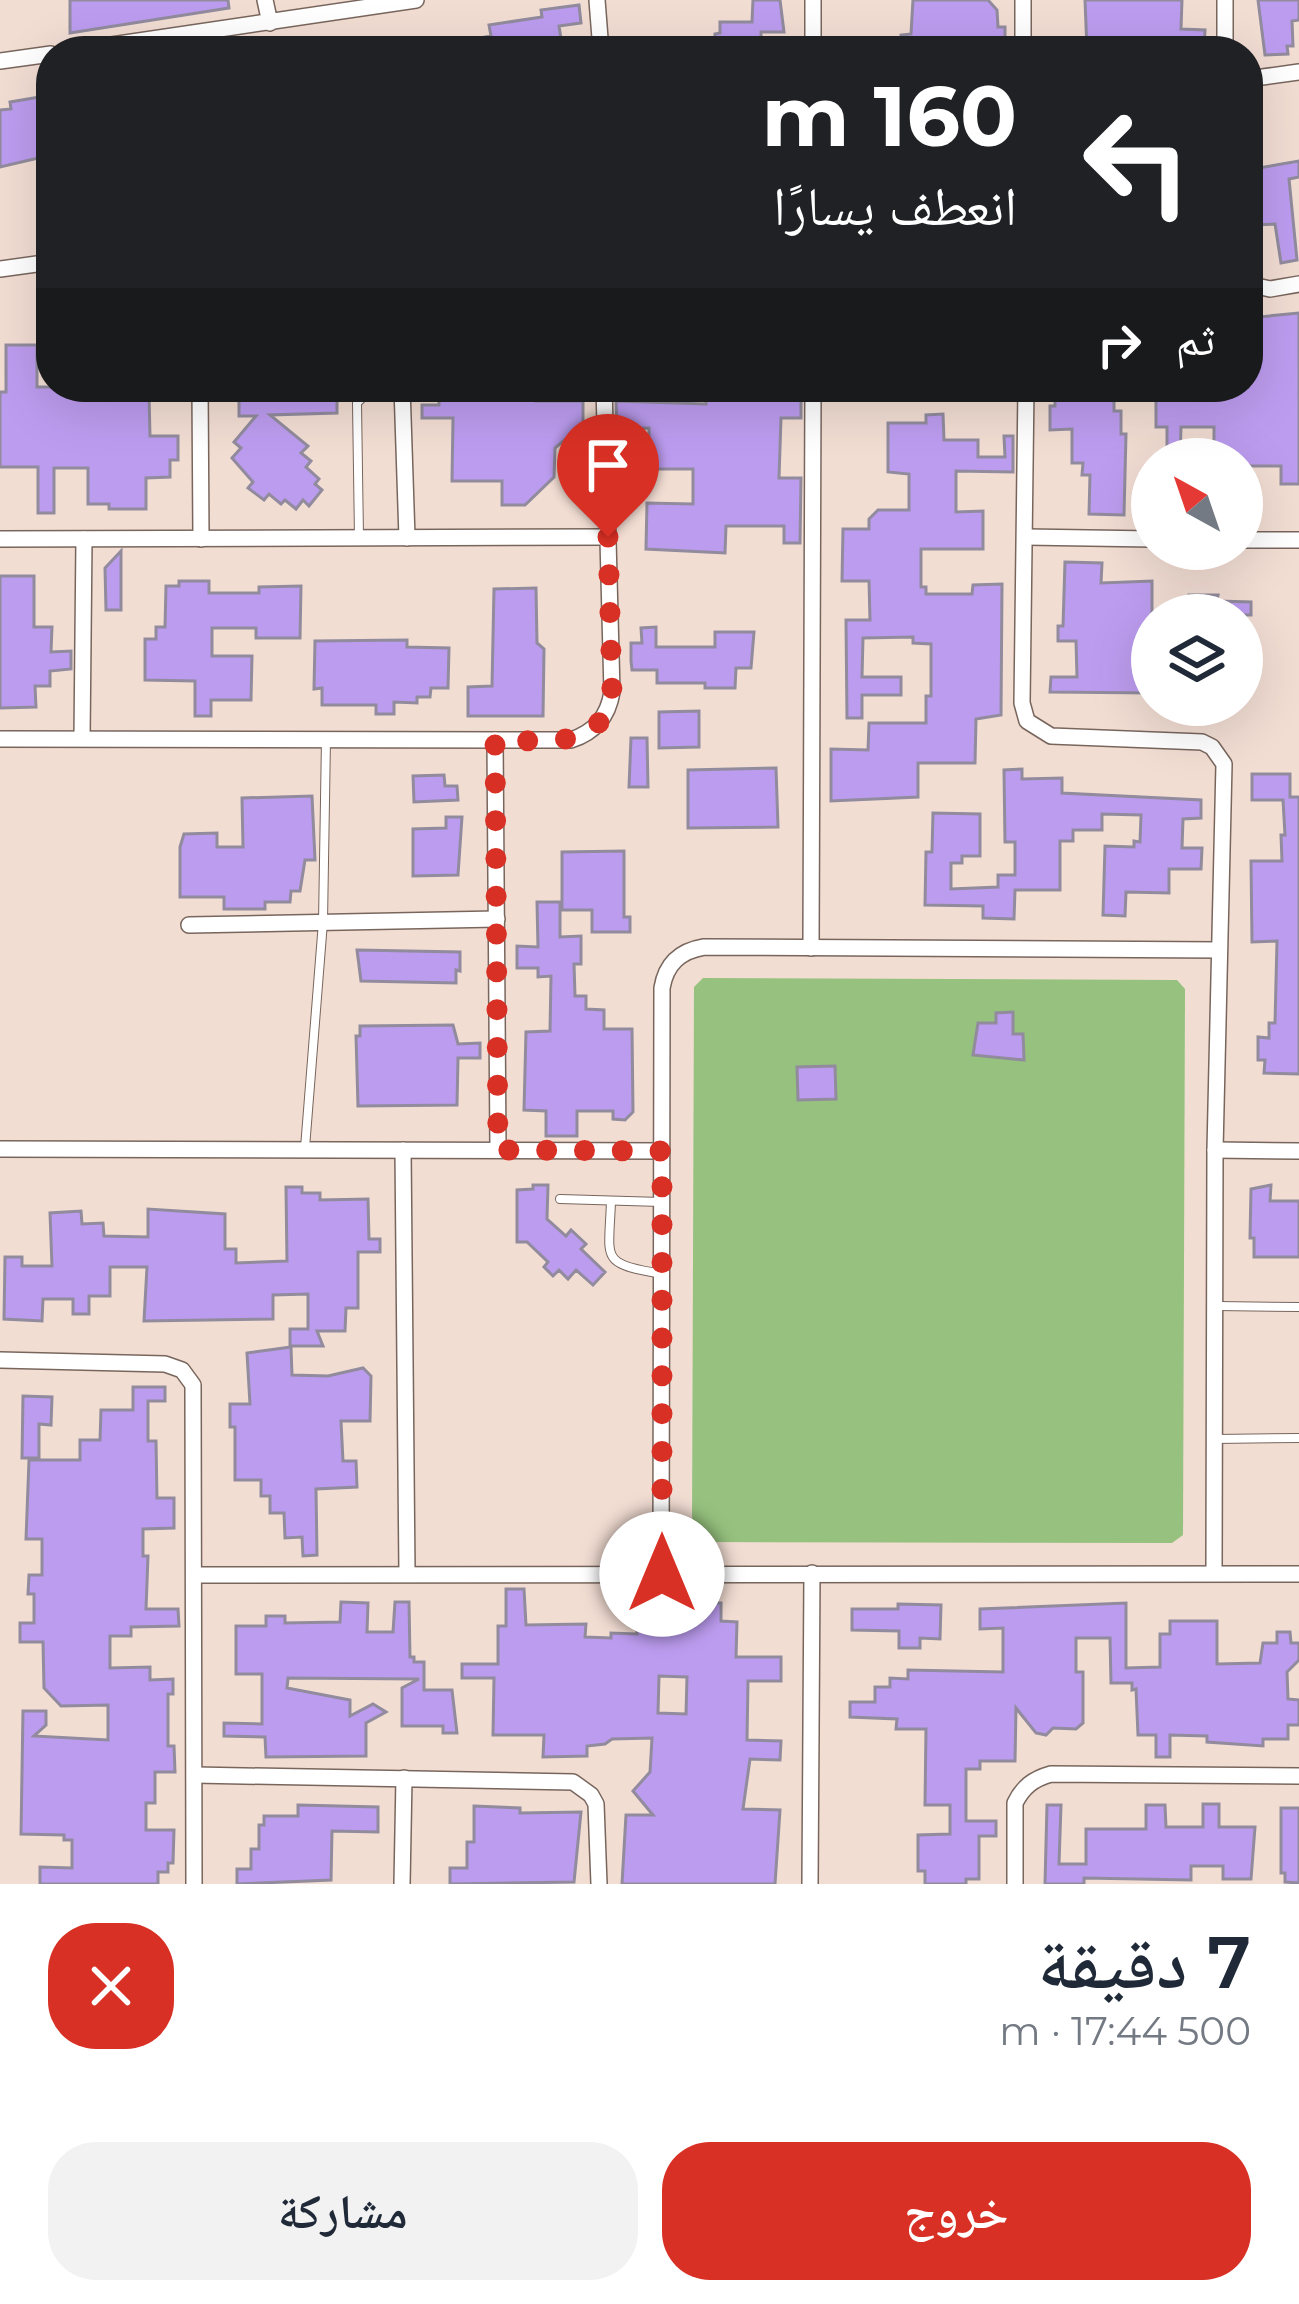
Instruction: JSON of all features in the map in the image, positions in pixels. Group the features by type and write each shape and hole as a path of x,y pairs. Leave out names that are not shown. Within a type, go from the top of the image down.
{"street":[{"path":"266,0 270,23"},
{"path":"178,36 416,0"},
{"path":"597,0 601,36"},
{"path":"813,36 814,0"},
{"path":"1023,0 1023,36"},
{"path":"1225,0 1225,36"},
{"path":"0,61 36,56"},
{"path":"1263,77 1299,72"},
{"path":"0,269 36,264"},
{"path":"1263,288 1299,284"},
{"path":"200,402 201,538"},
{"path":"402,402 407,538"},
{"path":"0,739 571,740 592,731 606,714 612,692 604,402"},
{"path":"812,948 813,402"},
{"path":"1026,402 1022,703 1027,721 1051,736 1202,742 1224,764 1215,1150 1214,1572"},
{"path":"0,539 608,537"},
{"path":"1026,537 1131,538"},
{"path":"82,738 84,539"},
{"path":"1263,540 1299,540"},
{"path":"495,740 498,1150"},
{"path":"189,925 496,919"},
{"path":"662,1574 662,988 672,963 704,947 1219,950"},
{"path":"0,1149 662,1151"},
{"path":"404,1150 407,1574"},
{"path":"1215,1150 1299,1151"},
{"path":"0,1360 165,1364 188,1377 195,1394 194,1884"},
{"path":"810,1884 812,1573"},
{"path":"195,1574 1299,1574"},
{"path":"195,1775 573,1782 596,1804 599,1884"},
{"path":"1015,1884 1015,1803 1039,1777 1299,1776"},
{"path":"402,1884 404,1778"}],"lane":[{"path":"359,402 359,538"},
{"path":"305,1150 323,922 326,739"},
{"path":"560,1199 662,1202"},
{"path":"610,1201 613,1260 620,1266 662,1274"},
{"path":"1214,1306 1299,1306"},
{"path":"1214,1438 1299,1438"}],"green space":[{"path":"703,978 1177,980 1185,989 1183,1535 1172,1543 701,1542 692,1532 694,987"}],"building":[{"path":"70,0 228,0 229,8 70,33"},
{"path":"753,0 780,0 784,32 715,36 720,33 720,22 752,22"},
{"path":"913,0 988,0 997,10 998,27 1005,27 1005,36 901,36 911,34"},
{"path":"1085,0 1182,0 1181,29 1205,30 1205,36 1086,36"},
{"path":"1258,0 1299,0 1299,20 1292,21 1293,46 1287,46 1288,54 1265,55"},
{"path":"579,5 581,23 559,26 561,36 491,36 489,25 542,17 541,10"},
{"path":"36,98 36,159 0,167 0,110 11,109 10,102"},
{"path":"1299,161 1299,177 1289,179 1297,260 1281,263 1275,224 1263,225 1263,167"},
{"path":"1299,313 1299,484 1281,484 1281,466 1263,466 1263,438 1214,438 1214,427 1181,427 1181,438 1167,438 1167,427 1156,427 1156,402 1263,402 1263,317"},
{"path":"6,345 36,345 36,402 149,402 150,436 178,436 178,460 170,460 170,477 146,478 146,509 88,504 88,468 54,468 54,513 38,513 38,467 0,467 0,392 6,392"},
{"path":"239,402 337,402 337,413 270,415 308,446 301,453 311,461 306,467 319,479 315,484 322,490 309,506 303,500 296,509 269,494 264,500 248,488 253,482 232,458 241,448 234,442 256,416 239,416"},
{"path":"583,402 583,436 568,437 555,448 554,477 525,505 502,505 502,481 452,481 453,418 422,418 422,405"},
{"path":"616,402 801,402 801,418 781,418 779,478 801,478 800,543 784,543 784,526 726,526 725,553 646,549 647,503 693,504 693,469 649,469 649,428 617,429"},
{"path":"1055,402 1114,402 1114,411 1121,411 1121,434 1126,434 1124,515 1089,514 1090,475 1082,475 1083,463 1072,463 1072,429 1050,430 1050,406"},
{"path":"943,414 944,440 978,440 978,457 1005,457 1004,436 1013,436 1013,472 956,471 956,512 983,511 983,549 921,549 921,587 926,587 926,594 972,594 973,585 1002,584 1001,715 976,719 975,763 918,763 918,797 831,801 831,749 868,750 869,723 926,723 931,644 913,643 913,637 863,638 862,677 901,677 901,695 862,695 862,718 847,718 846,620 870,620 869,581 842,581 843,529 869,529 869,519 878,510 909,510 909,474 888,472 888,423 926,423 926,415"},
{"path":"121,551 121,610 106,610 105,568"},
{"path":"1065,562 1102,563 1101,583 1152,581 1152,594 1131,594 1131,693 1050,692 1051,677 1077,677 1076,641 1058,641 1058,626 1063,626"},
{"path":"0,576 34,576 34,627 52,627 51,652 71,651 71,669 50,671 50,686 35,686 36,707 0,708"},
{"path":"179,581 209,581 209,593 259,593 259,587 301,586 300,638 256,638 256,628 212,628 212,656 252,656 251,700 211,700 211,716 195,716 195,681 145,680 145,639 156,639 156,627 165,627 166,586 179,586"},
{"path":"536,588 537,643 544,649 543,716 468,716 468,687 492,686 494,589"},
{"path":"656,627 656,647 715,647 715,632 754,632 751,668 736,668 735,688 657,683 657,670 632,670 631,661 631,643 642,643 641,628"},
{"path":"407,640 407,647 449,648 448,688 431,688 430,697 417,697 417,703 394,702 394,714 376,714 376,705 322,705 322,688 314,689 315,641"},
{"path":"699,711 699,747 659,748 659,712"},
{"path":"631,738 647,738 648,787 629,787"},
{"path":"776,768 778,827 688,828 688,770"},
{"path":"1022,769 1022,779 1062,778 1062,793 1201,800 1201,818 1183,819 1182,848 1202,848 1201,869 1169,869 1169,893 1126,892 1125,916 1103,915 1105,846 1134,847 1134,841 1140,842 1141,815 1102,814 1102,830 1073,830 1073,841 1060,841 1060,890 1015,890 1014,919 983,918 983,906 925,905 933,813 980,814 980,856 962,856 962,863 951,863 951,889 998,887 998,875 1015,875 1015,842 1005,842 1004,770"},
{"path":"1252,774 1290,774 1290,797 1299,797 1299,1074 1264,1073 1265,1060 1258,1060 1258,1037 1269,1038 1269,1023 1275,1023 1277,941 1252,942 1251,861 1282,861 1281,835 1285,835 1283,800 1252,800"},
{"path":"444,775 445,786 457,786 458,800 414,802 413,776"},
{"path":"312,796 315,860 305,860 300,891 291,891 290,902 265,902 265,909 224,909 224,897 180,897 184,834 217,833 217,847 243,847 242,798"},
{"path":"446,817 462,817 458,875 413,876 413,829 446,828"},
{"path":"624,851 624,917 630,917 630,932 592,932 592,910 562,910 562,852"},
{"path":"537,902 560,902 560,937 581,936 581,964 574,964 575,996 586,996 586,1009 604,1010 604,1029 632,1029 633,1112 625,1120 613,1119 613,1111 577,1111 577,1136 546,1136 546,1111 524,1110 526,1032 550,1031 551,976 538,977 538,968 517,968 517,946 538,947"},
{"path":"357,950 460,952 460,971 456,970 456,983 361,981"},
{"path":"1013,1012 1013,1034 1023,1034 1024,1060 973,1055 978,1023 996,1023 996,1013"},
{"path":"453,1025 458,1044 480,1043 480,1058 458,1058 457,1105 358,1106 356,1036 360,1036 360,1026"},
{"path":"835,1066 836,1099 798,1100 797,1067"},
{"path":"533,1185 548,1185 547,1219 566,1236 571,1230 586,1244 581,1249 605,1272 593,1285 576,1270 568,1279 559,1270 553,1276 544,1267 548,1262 527,1242 517,1242 517,1190 533,1189"},
{"path":"1271,1185 1270,1201 1299,1201 1299,1257 1254,1257 1251,1189"},
{"path":"286,1187 320,1193 320,1200 368,1199 369,1239 380,1239 380,1252 358,1252 358,1308 346,1308 345,1331 317,1331 323,1346 290,1346 290,1329 308,1329 308,1294 273,1295 273,1319 144,1321 147,1267 110,1267 110,1296 89,1296 89,1314 73,1314 73,1299 43,1299 42,1321 4,1319 5,1257 22,1257 22,1266 52,1266 50,1213 81,1211 82,1224 103,1223 104,1236 148,1237 148,1209 225,1214 225,1249 236,1249 236,1263 287,1261"},
{"path":"291,1347 292,1375 328,1376 363,1368 371,1376 370,1421 341,1421 343,1461 356,1461 357,1487 316,1489 317,1555 303,1556 302,1537 285,1538 284,1513 270,1513 270,1496 261,1496 261,1480 235,1480 230,1404 250,1404 247,1353"},
{"path":"133,1387 165,1387 165,1401 148,1401 148,1441 156,1441 157,1498 174,1498 174,1528 143,1529 143,1556 148,1556 146,1609 178,1609 179,1626 131,1627 131,1636 110,1636 110,1668 150,1667 150,1680 173,1679 173,1694 168,1694 168,1746 174,1746 175,1772 155,1772 155,1803 146,1803 146,1830 174,1830 173,1863 168,1863 168,1872 158,1872 158,1884 40,1884 40,1867 72,1868 72,1840 64,1840 64,1835 21,1834 23,1711 46,1711 46,1725 34,1736 108,1740 108,1705 61,1706 44,1688 43,1642 20,1642 20,1623 34,1623 29,1575 42,1575 42,1539 26,1539 29,1460 80,1460 80,1440 100,1440 101,1410 133,1410"},
{"path":"23,1396 52,1397 51,1425 39,1424 39,1458 22,1458"},
{"path":"506,1589 524,1589 526,1625 586,1624 585,1637 611,1638 611,1633 637,1634 637,1630 679,1632 679,1620 690,1621 690,1603 721,1603 721,1621 737,1622 736,1657 781,1657 781,1681 748,1681 747,1740 781,1741 780,1760 750,1759 743,1809 780,1810 775,1884 622,1884 626,1815 653,1815 633,1791 650,1772 652,1738 612,1739 587,1746 587,1756 543,1757 544,1735 493,1735 494,1678 462,1678 462,1664 498,1664 498,1626 506,1626","holes":["659,1676 687,1677 686,1714 658,1713"]},
{"path":"341,1602 368,1603 367,1632 393,1632 395,1602 409,1602 410,1657 424,1662 424,1690 452,1690 457,1733 443,1733 443,1726 402,1726 402,1688 419,1679 288,1678 287,1688 350,1700 350,1716 373,1704 386,1712 366,1723 366,1756 266,1757 265,1737 224,1736 224,1723 262,1724 262,1674 236,1674 236,1626 266,1626 266,1616 285,1616 285,1623 340,1622"},
{"path":"1126,1603 1126,1668 1160,1667 1160,1634 1170,1634 1170,1621 1217,1621 1217,1664 1260,1663 1263,1643 1277,1643 1277,1632 1290,1632 1291,1643 1299,1643 1299,1660 1287,1672 1288,1699 1299,1700 1299,1725 1288,1725 1288,1739 1263,1739 1263,1746 1170,1735 1170,1757 1156,1757 1156,1735 1138,1735 1136,1689 1132,1690 1132,1683 1111,1683 1110,1638 1076,1638 1076,1672 1083,1672 1083,1723 1076,1729 1036,1733 1016,1708 1015,1761 980,1761 980,1769 966,1769 966,1821 996,1821 996,1836 979,1836 979,1879 966,1879 966,1884 925,1884 925,1871 918,1871 918,1835 950,1834 950,1805 925,1805 926,1729 896,1729 897,1719 850,1717 850,1702 875,1702 875,1687 890,1687 890,1678 908,1679 908,1670 1003,1672 1003,1628 980,1629 980,1609"},
{"path":"898,1604 941,1605 940,1639 920,1638 920,1648 899,1648 899,1631 852,1630 852,1609 898,1609"},
{"path":"1203,1804 1219,1804 1219,1827 1255,1827 1251,1879 1223,1879 1223,1866 1191,1866 1191,1880 1084,1878 1084,1884 1045,1884 1047,1805 1061,1805 1059,1864 1086,1864 1086,1829 1146,1829 1146,1805 1165,1805 1166,1827 1203,1827"},
{"path":"298,1805 378,1807 378,1832 332,1831 331,1880 237,1884 237,1869 251,1869 251,1849 259,1849 264,1816 298,1816"},
{"path":"474,1806 520,1808 520,1813 581,1812 574,1882 450,1884 450,1868 467,1868 467,1842 474,1842"},
{"path":"1281,1808 1299,1808 1299,1883 1285,1882 1285,1873 1281,1873"}],"route":[{"path":"608,537 612,692 606,714 592,731 571,740 495,740 498,1150 662,1151 662,1574"}]}
